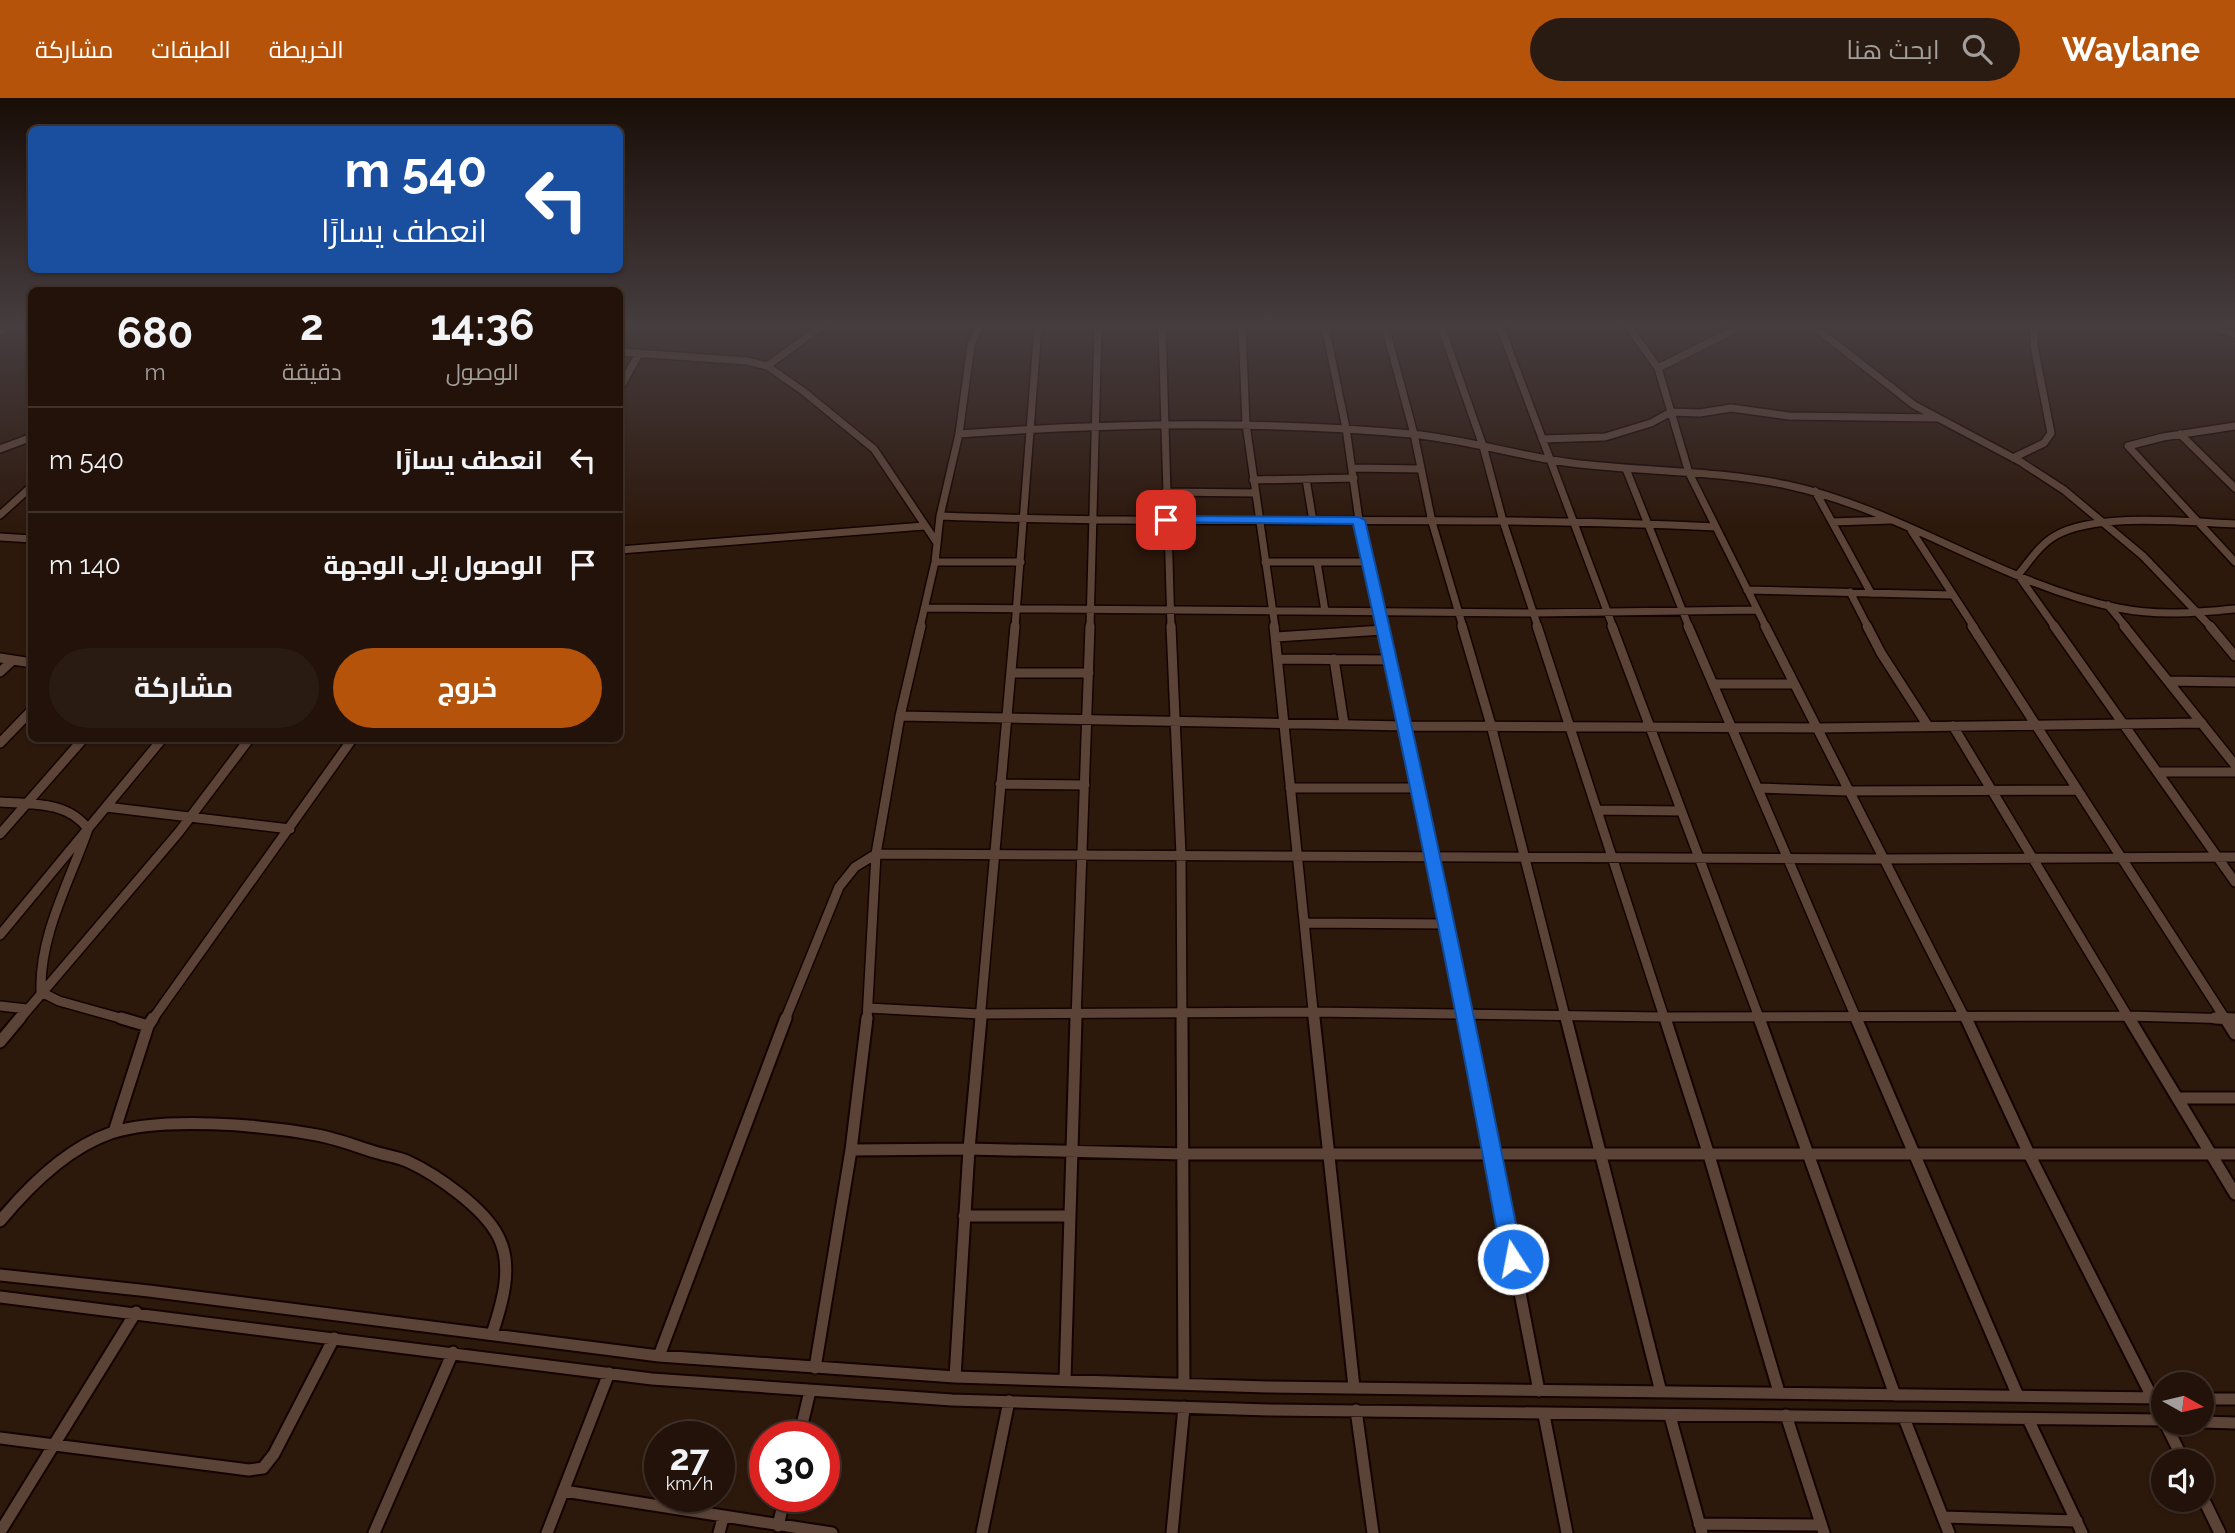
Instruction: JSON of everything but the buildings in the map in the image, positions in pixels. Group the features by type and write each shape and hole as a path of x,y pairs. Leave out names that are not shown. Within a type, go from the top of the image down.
{"street":[{"path":"805,393 874,449 937,543"},
{"path":"815,1368 851,1150 868,1008 876,854 900,716 935,562 940,516 960,435 965,393"},
{"path":"955,1377 969,1149 1034,393"},
{"path":"1065,1380 1070,1152 1078,1013 1097,393"},
{"path":"1163,393 1166,520 1181,856 1184,1384"},
{"path":"1245,393 1253,480 1279,659 1290,789 1354,1388"},
{"path":"1339,393 1359,520 1466,1014 1539,1391"},
{"path":"1403,393 1432,522 1491,725 1522,856 1661,1392"},
{"path":"1464,393 1662,1017 1708,1152 1779,1392"},
{"path":"1525,393 1810,1154 1895,1395"},
{"path":"1665,393 1689,473 1882,859 1965,1017 2030,1156 2151,1384"},
{"path":"1899,393 1936,418 2013,458 2058,486 2155,566 2203,616 2235,656"},
{"path":"2013,458 2044,443 2051,433 2043,393"},
{"path":"1542,439 1605,437 1651,423 1671,412 1700,413 1731,408 1789,416 1936,418"},
{"path":"960,435 1164,423 1346,428 1414,434 1550,461 1626,470 1689,473 1815,491 1848,501 2018,575 2108,605 2203,616 2235,609"},
{"path":"2235,426 2180,434 2128,446 2235,562"},
{"path":"2180,434 2235,488"},
{"path":"0,449 28,439"},
{"path":"1253,480 1306,479 1421,469"},
{"path":"1626,470 1682,611 2018,1396"},
{"path":"1306,479 1313,521"},
{"path":"0,514 28,490"},
{"path":"1815,491 1871,593"},
{"path":"1165,492 1256,493"},
{"path":"940,516 1092,520 1571,520 1716,527"},
{"path":"1832,522 1892,520"},
{"path":"2018,575 2047,541 2058,534 2105,523 2235,524"},
{"path":"623,550 924,526"},
{"path":"1910,528 2076,790 2230,1019 2235,1034"},
{"path":"0,537 28,539"},
{"path":"935,562 1021,562"},
{"path":"1265,562 1368,562"},
{"path":"1317,562 1325,611"},
{"path":"2018,575 2235,882"},
{"path":"1747,590 1952,595"},
{"path":"1850,592 1881,653 1928,726"},
{"path":"2108,605 2235,765"},
{"path":"925,608 1534,612 1757,610"},
{"path":"1276,637 1383,630"},
{"path":"0,658 28,662"},
{"path":"1279,659 1390,660"},
{"path":"1334,659 1344,724"},
{"path":"0,673 12,660"},
{"path":"1011,673 1089,673"},
{"path":"2168,681 2235,682"},
{"path":"1714,684 1794,684"},
{"path":"0,743 28,714"},
{"path":"900,716 1405,726 1818,728 2202,723"},
{"path":"1953,726 2235,1195"},
{"path":"0,834 80,742"},
{"path":"0,935 160,742"},
{"path":"0,1042 190,818 247,742"},
{"path":"114,1132 148,1026 350,742"},
{"path":"2158,772 2235,772"},
{"path":"1000,783 1085,785"},
{"path":"1290,789 1417,788"},
{"path":"1759,788 1848,791 2076,790"},
{"path":"0,802 64,809 82,818 88,829 58,909 41,970 41,992"},
{"path":"106,807 290,829"},
{"path":"1597,810 1681,811"},
{"path":"660,1356 814,944 839,887 855,867 876,854 1789,859 2235,857"},
{"path":"1305,923 1446,924"},
{"path":"41,992 58,1001 148,1026"},
{"path":"0,1006 27,1009"},
{"path":"868,1008 980,1014 1313,1012 1662,1017 2129,1016 2230,1019"},
{"path":"2177,1098 2235,1098"},
{"path":"0,1221 30,1189 67,1159 114,1132 205,1125 318,1135 409,1162 464,1200 488,1221 504,1254 502,1304 492,1334"},
{"path":"851,1150 969,1149 1184,1154 2235,1154"},
{"path":"964,1216 1068,1216"},
{"path":"0,1275 660,1356 955,1377 1354,1388 2151,1397"},
{"path":"0,1297 609,1373 810,1391 1184,1407 1544,1415 1786,1415 2151,1422"},
{"path":"0,1532 136,1312"},
{"path":"0,1438 249,1470 262,1468 274,1454 334,1338"},
{"path":"374,1533 453,1352"},
{"path":"547,1533 609,1373"},
{"path":"803,1421 810,1391"},
{"path":"2214,1399 2235,1399"},
{"path":"982,1533 1009,1401"},
{"path":"1172,1533 1184,1407"},
{"path":"1356,1410 1373,1533"},
{"path":"1544,1415 1567,1533"},
{"path":"1670,1416 1701,1528 1823,1529 1786,1415"},
{"path":"1904,1419 1950,1533"},
{"path":"1943,1517 2079,1527 2028,1419"},
{"path":"2214,1422 2235,1423"},
{"path":"564,1490 723,1518 832,1533"},
{"path":"778,1526 781,1512"},
{"path":"2210,1512 2220,1533"},
{"path":"719,1533 723,1518"}],"route":[{"path":"1166,520 1359,520 1466,1014 1513,1259"}]}
